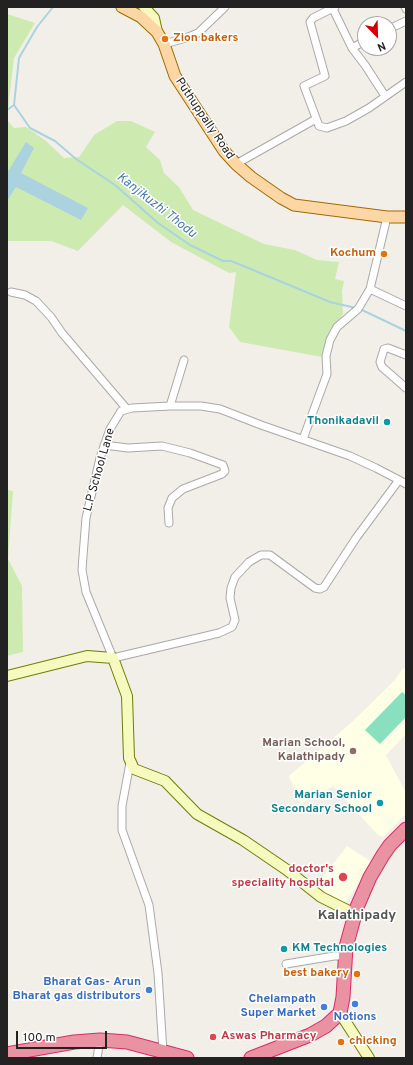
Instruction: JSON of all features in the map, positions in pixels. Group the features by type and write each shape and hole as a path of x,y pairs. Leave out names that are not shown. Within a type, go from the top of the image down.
{"highway":[{"path":"251,1058 310,1035 326,1026 340,1013 344,997 345,956 348,933 363,891 376,866 390,845 406,829"},
{"path":"7,1054 68,1043 100,1040 127,1042 169,1055 187,1058"}],"main road":[{"name":"Puthuppally Road","path":"122,7 141,18 157,32 164,44 175,76 224,151 236,164 268,189 294,205 387,218 406,217"},
{"path":"144,7 154,18 157,32"},
{"path":"7,676 87,656 113,658 127,696 130,763 134,768 140,772 159,778 171,786 197,814 243,840 287,870 321,897 355,914"},
{"path":"340,1013 369,1058"}],"street":[{"path":"164,44 198,33 225,7"},
{"path":"385,96 352,48 334,8 313,18 310,22 325,73 323,77 304,86 316,119 322,128 336,126 369,108 406,82"},
{"path":"352,48 357,46"},
{"path":"236,164 316,119"},
{"path":"303,439 327,374 326,356 334,332 344,320 358,309 370,289 387,218"},
{"path":"370,289 406,306"},
{"path":"11,292 25,295 36,302 52,317 62,333 126,408 201,406 220,409 260,425 350,456 406,484"},
{"path":"406,355 388,348 384,349 380,362 382,367 406,388"},
{"path":"170,406 184,360"},
{"name":"L.P School Lane","path":"113,658 86,592 82,570 86,518 104,445 116,417 126,408"},
{"path":"104,445 128,448 162,446 190,453 223,465 225,471 222,474 183,489 172,498 168,508 169,523"},
{"path":"113,658 219,633 232,627 235,620 230,598 231,588 235,577 249,562 261,554 270,555 315,588 320,589 324,587 356,538 399,480"},
{"path":"130,763 122,806 122,830 149,905 169,1055"},
{"path":"286,964 334,956 345,956"},
{"path":"97,1058 100,1040"}],"shaded area":[{"name":"Marian School, Kalathipady","path":"403,668 406,670 406,734 386,755 406,793 406,814 383,837 378,835 333,786 301,804 289,776 352,722 395,680"},
{"name":"doctor's speciality hospital","path":"347,846 373,863 340,910 313,890"}],"green space":[{"path":"7,14 35,23 14,58 7,118"},
{"path":"7,120 14,128 26,127 46,141 64,158 79,157 94,135 117,121 131,121 155,132 146,147 160,160 164,173 179,187 193,210 264,244 295,250 317,260 339,262 335,279 344,281 342,291 343,314 330,334 322,357 240,342 229,327 236,272 229,273 171,242 123,205 78,251 51,241 7,241"},
{"path":"7,490 13,491 8,559 22,586 23,652 7,656"},
{"path":"402,692 406,695 406,717 380,744 365,730"}],"water":[{"path":"26,142 34,148 21,173 88,208 81,220 16,187 7,201 7,173"}],"waterway":[{"name":"Kanjikuzhi Thodu","path":"53,7 37,27 19,58 14,105 30,128 55,141 76,159 115,185 158,223 190,245 223,261 231,261 330,302 356,308"},
{"path":"7,110 14,105"},
{"name":"Kanjikuzhi Thodu","path":"360,309 406,331"}],"place":[{"name":"Zion bakers","path":"165,39"},
{"name":"Kochum","path":"384,254"},
{"name":"Thonikadavil","path":"387,422"},
{"name":"Marian School, Kalathipady","path":"353,751"},
{"name":"Marian Senior Secondary School","path":"380,803"},
{"name":"doctor's speciality hospital","path":"343,877"},
{"name":"KM Technologies","path":"284,949"},
{"name":"best bakery","path":"357,974"},
{"name":"Bharat Gas- Arun Bharat gas distributors","path":"149,990"},
{"name":"Notions","path":"355,1004"},
{"name":"Chelampath Super Market","path":"324,1007"},
{"name":"Aswas Pharmacy","path":"213,1037"},
{"name":"chicking","path":"341,1042"}],"district":[{"name":"Kalathipady","path":"357,916"}]}
